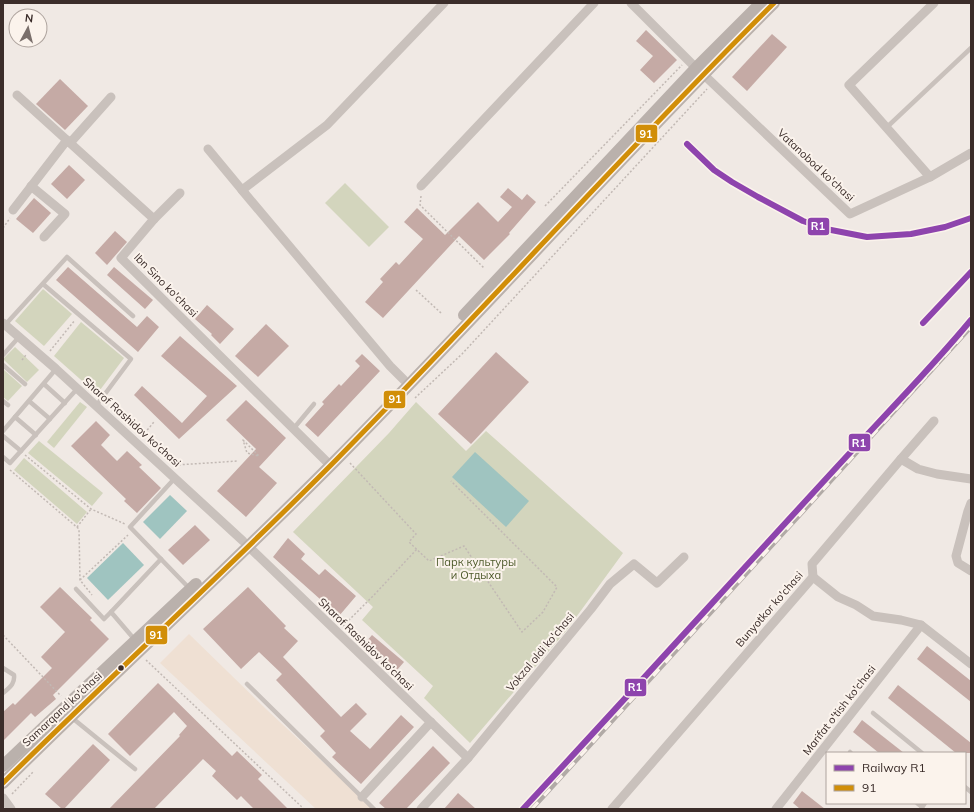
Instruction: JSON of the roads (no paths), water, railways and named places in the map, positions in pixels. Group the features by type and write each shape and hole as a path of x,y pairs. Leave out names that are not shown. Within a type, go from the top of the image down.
{"main road":[{"name":"Samarqand ko'chasi","path":"3,766 137,646 245,544 334,463 516,258 699,71 761,3"},
{"name":"Samarqand ko'chasi","path":"699,71 774,3"},
{"name":"Samarqand ko'chasi","path":"3,783 70,716 190,590 245,544 326,461 406,383"}],"street":[{"path":"242,190 327,125 444,3"},
{"path":"421,186 594,3"},
{"name":"Vatanobod ko'chasi","path":"631,3 687,60 850,214 930,177 971,153"},
{"path":"930,177 849,85 934,3"},
{"path":"17,95 154,219 180,193"},
{"path":"12,214 31,186 68,141 111,98"},
{"path":"208,149 390,366 406,383"},
{"path":"31,186 65,214 44,237"},
{"name":"Ibn Sino ko'chasi","path":"154,219 121,258 326,461"},
{"name":"Sharof Rashidov ko’chasi","path":"4,324 44,358 175,478 468,758"},
{"name":"Bunyotkor ko'chasi","path":"612,809 813,576 812,564 934,421"},
{"path":"901,459 918,469 937,474 971,479"},
{"path":"971,503 956,556 958,563 971,571"},
{"name":"Vokzal oldi ko'chasi","path":"421,809 468,758 610,584 634,564 657,583 684,557"},
{"path":"813,576 838,597 856,605 872,616 921,625 971,664"},
{"name":"Marifat o'tish ko'chasi","path":"776,809 921,625"},
{"path":"362,797 431,722"},
{"path":"4,799 11,809"}],"lane":[{"path":"886,128 971,48"},
{"path":"4,324 67,257 134,316"},
{"path":"43,284 131,359 96,406"},
{"path":"3,355 19,337"},
{"path":"3,365 25,384"},
{"path":"3,431 56,369"},
{"path":"44,384 65,403"},
{"path":"3,457 10,463 77,389"},
{"path":"3,401 8,405"},
{"path":"29,401 50,419"},
{"path":"294,428 314,404"},
{"path":"15,417 36,435"},
{"path":"3,436 21,451"},
{"path":"175,478 131,528 190,590"},
{"path":"76,589 104,619 161,559"},
{"path":"111,612 137,646"},
{"path":"3,668 14,675 13,684 3,693"},
{"path":"247,684 374,809"},
{"path":"873,713 921,752"},
{"path":"70,716 135,769"}],"water":[{"path":"475,452 529,501 506,527 452,477"},
{"path":"170,495 187,511 160,539 143,522"},
{"path":"123,543 144,565 108,600 87,578"}],"railway":[{"path":"687,144 714,170 732,182 803,221 826,229 867,237 911,234 945,227 971,218"},
{"path":"923,323 971,272"},
{"path":"532,809 971,327"}],"rail line":[{"name":"R1","path":"687,144 714,170 732,182 803,221 826,229 867,237 911,234 945,227 971,218"},
{"name":"R1","path":"923,323 971,272"},
{"name":"R1","path":"523,809 926,372 971,320"}],"park label":[{"name":"Парк культуры и Отдыха","path":"476,568"}]}
